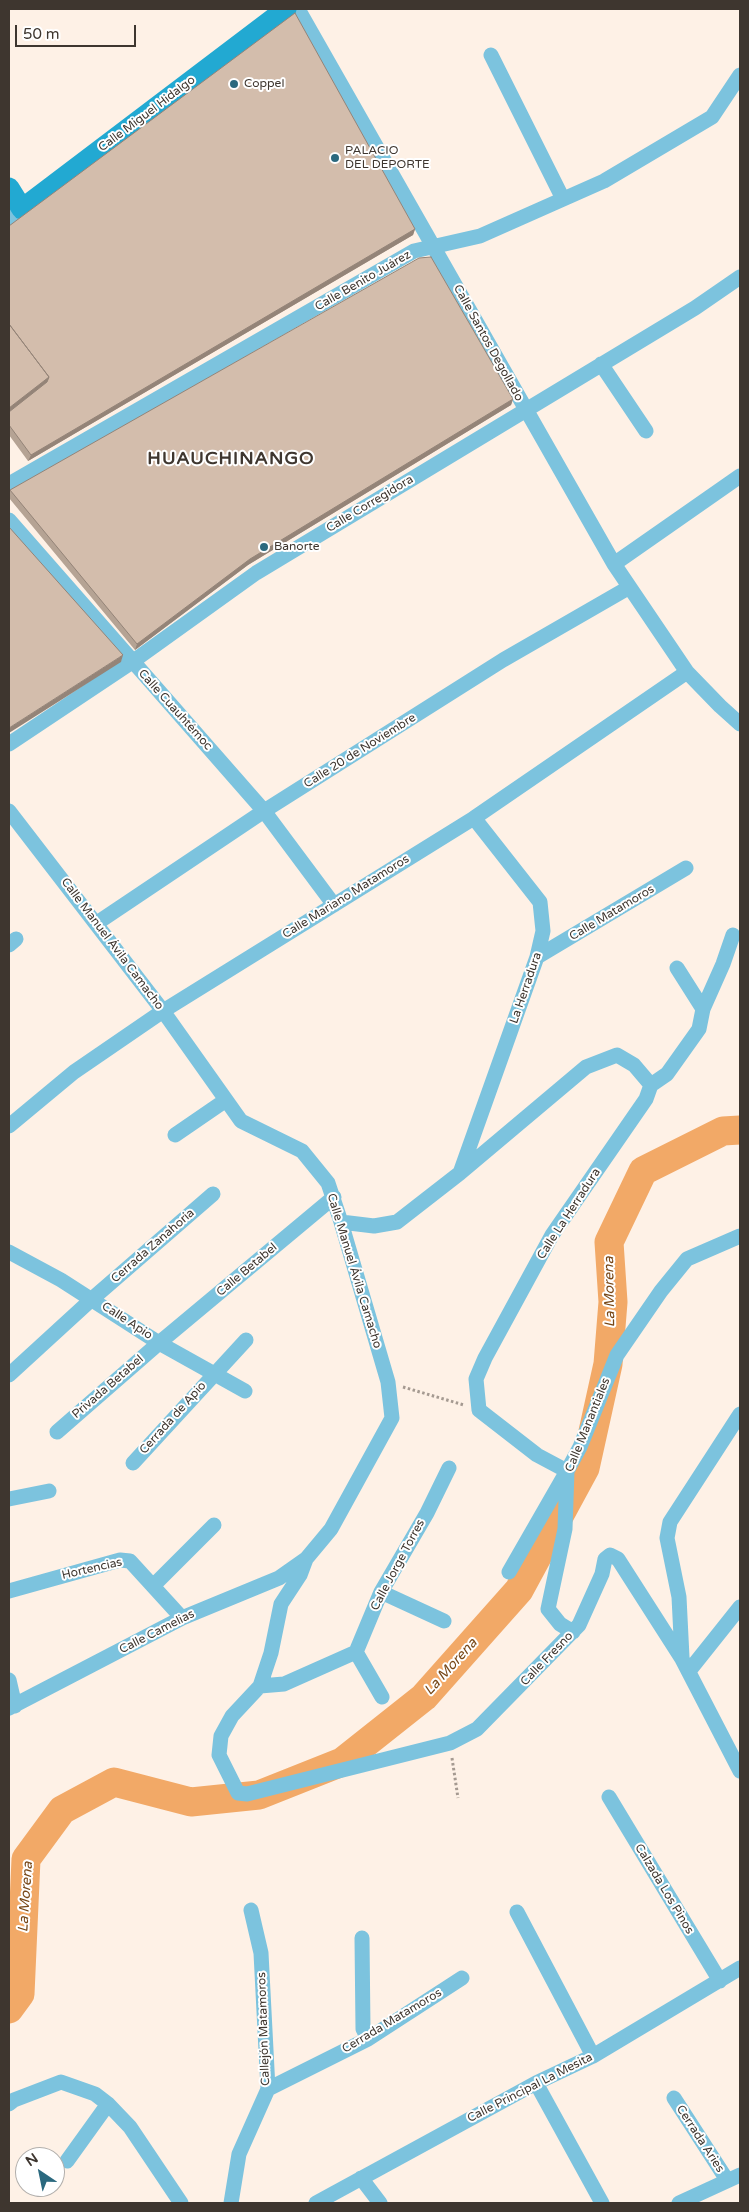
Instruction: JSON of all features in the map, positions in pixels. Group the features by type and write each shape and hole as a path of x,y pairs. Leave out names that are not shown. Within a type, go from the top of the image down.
{"main road":[{"name":"Calle Miguel Hidalgo","path":"15,214 286,9"},
{"path":"9,188 15,214"}],"street":[{"name":"Calle Santos Degollado","path":"298,9 628,588 687,672 740,724"},
{"path":"491,56 563,199"},
{"name":"Calle Benito Juárez","path":"9,484 414,251 480,236 604,181 712,117 739,83"},
{"name":"Calle Corregidora","path":"9,744 132,662 256,574 525,409 696,308 740,277"},
{"path":"601,364 646,431"},
{"path":"614,564 740,476"},
{"name":"Calle Cuauhtémoc","path":"9,520 264,811 334,905"},
{"name":"Calle 20 de Noviembre","path":"97,923 264,811 503,660 628,588"},
{"name":"Calle Mariano Matamoros","path":"9,1126 74,1072 163,1011 474,818 687,672"},
{"name":"Calle Manuel Ávila Camacho","path":"9,811 163,1011 241,1121 302,1151 328,1183 334,1197 388,1382 392,1418 331,1529 306,1559"},
{"name":"La Herradura","path":"460,1173 537,957 543,932 540,902 474,818"},
{"name":"Calle Matamoros","path":"537,957 686,868"},
{"name":"Calle La Herradura","path":"479,1410 476,1379 485,1358 552,1235 646,1099 651,1085 668,1074 699,1029 704,1009 734,935"},
{"path":"677,968 704,1009"},
{"path":"341,1222 374,1226 397,1222 460,1173 586,1067 617,1055 634,1065 651,1085"},
{"path":"175,1135 226,1100"},
{"name":"Cerrada Zanahoria","path":"9,1374 213,1194"},
{"name":"Calle Betabel","path":"159,1343 334,1197"},
{"name":"Calle Manantiales","path":"573,1632 560,1624 548,1609 565,1529 567,1471 580,1447 617,1356 661,1292 687,1259 740,1236"},
{"name":"Calle Apio","path":"9,1252 92,1299 159,1343 244,1391"},
{"name":"Cerrada de Apio","path":"133,1463 246,1340"},
{"name":"Privada Betabel","path":"57,1432 159,1343"},
{"path":"479,1410 537,1454 567,1471 509,1572"},
{"path":"685,1665 679,1597 667,1538 670,1522 740,1414"},
{"name":"Calle Jorge Torres","path":"356,1652 381,1592 427,1513 449,1468"},
{"path":"9,1499 49,1492"},
{"path":"153,1586 214,1524"},
{"name":"Calle Fresno","path":"260,1686 232,1716 221,1736 219,1755 238,1793 247,1794 450,1742 477,1730 579,1625 602,1574 605,1559 610,1555 618,1558 685,1665 740,1769"},
{"path":"306,1559 300,1575 281,1604 271,1653 260,1686 284,1684 356,1652 382,1697"},
{"name":"Calle Camelias","path":"12,1707 182,1618 279,1578 306,1559"},
{"name":"Hortencias","path":"9,1591 120,1560 130,1561 182,1618"},
{"path":"381,1592 444,1621"},
{"path":"685,1665 740,1607"},
{"path":"9,1680 12,1707"},
{"name":"Calzada Los Pinos","path":"609,1797 720,1981"},
{"name":"Callejón Matamoros","path":"231,2203 239,2154 268,2089 261,1953 251,1910"},
{"path":"517,1912 593,2056"},
{"path":"362,1938 363,2029 368,2039"},
{"name":"Calle Principal La Mesita","path":"316,2203 536,2083 593,2056 740,1968"},
{"name":"Cerrada Matamoros","path":"268,2089 368,2039 462,1978"},
{"path":"9,2104 14,2100 61,2082 95,2094 108,2104 130,2127 180,2203"},
{"path":"536,2083 602,2203"},
{"name":"Cerrada Aries","path":"674,2098 733,2177"},
{"path":"67,2161 108,2104"},
{"path":"679,2203 733,2177"},
{"path":"361,2178 380,2203"}],"path":[{"path":"388,1382 479,1410"},
{"path":"450,1742 458,1798"}],"building":[{"path":"295,13 415,229 31,455 9,425 9,412 47,382 49,377 9,324 9,226"},
{"path":"431,257 513,399 250,559 137,644 10,490 419,258"},
{"path":"9,324 49,377 9,408"},
{"path":"9,527 123,655 9,728"}],"waterway":[{"name":"La Morena","path":"9,2009 20,1994 26,1859 62,1810 114,1782 191,1802 259,1795 342,1762 424,1697 519,1590 585,1468 608,1364 613,1302 609,1242 643,1171 723,1131 740,1130"}],"place":[{"name":"Coppel","path":"234,84"},
{"name":"PALACIO DEL DEPORTE","path":"335,158"},
{"name":"Banorte","path":"264,547"}],"district":[{"name":"HUAUCHINANGO","path":"231,459"}]}
